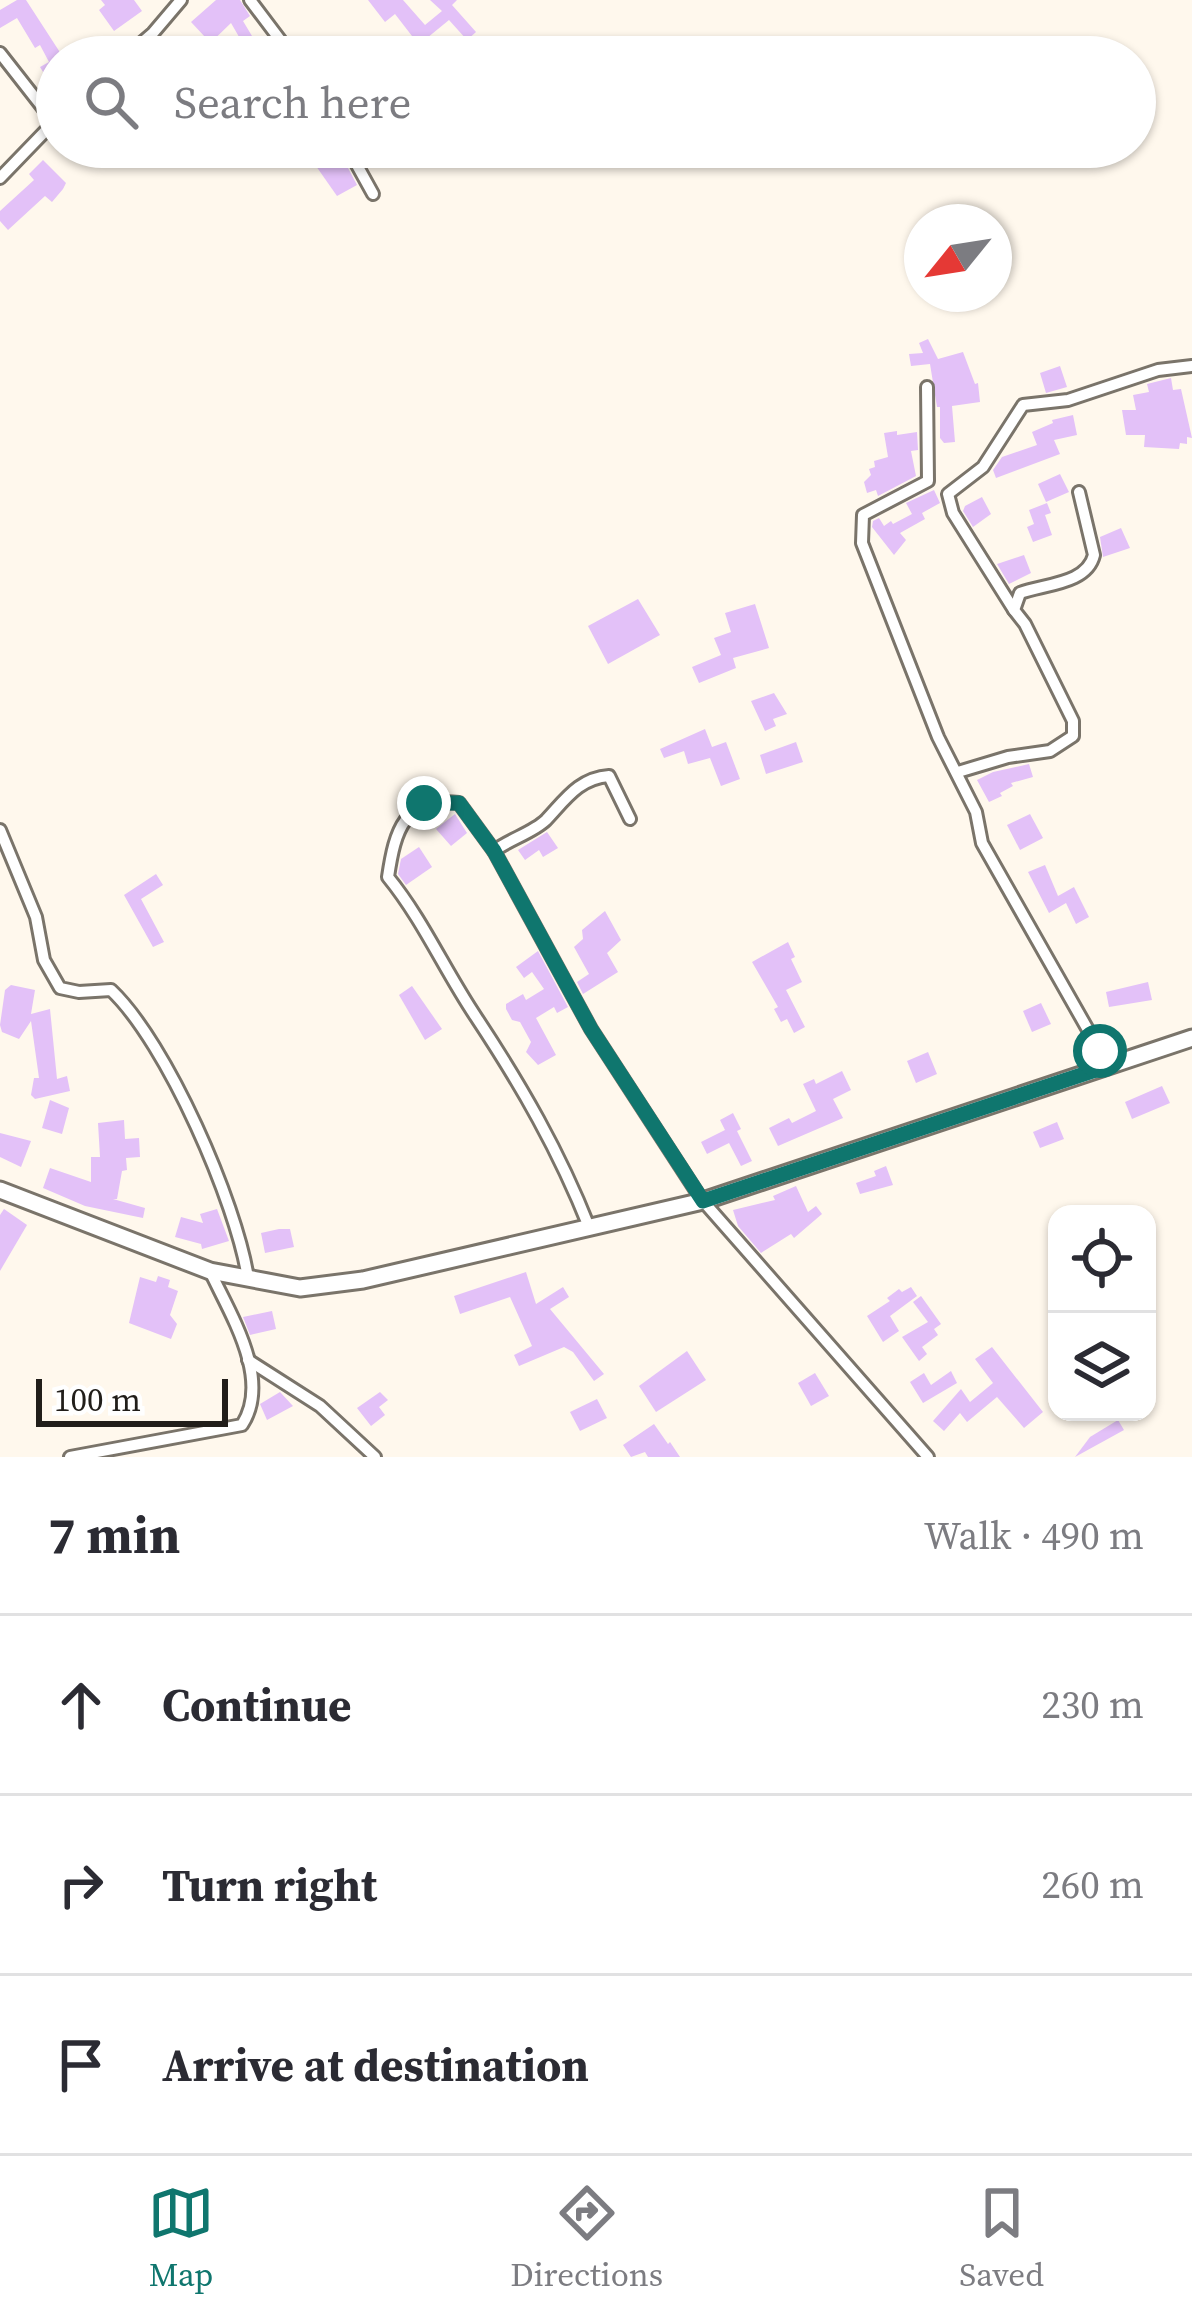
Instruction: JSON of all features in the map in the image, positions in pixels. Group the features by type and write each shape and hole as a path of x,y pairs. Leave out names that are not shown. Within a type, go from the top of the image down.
{"street":[{"path":"150,36 181,0"},
{"path":"250,0 277,36"},
{"path":"0,53 36,98"},
{"path":"0,178 36,141"},
{"path":"359,168 373,194"},
{"path":"958,772 1008,757 1051,752 1073,736 1067,709 1025,624 953,512 948,494 983,467 1023,405 1068,400 1158,370 1192,366"},
{"path":"927,387 928,481 863,515 860,531 866,560 938,737 976,812 982,843 1100,1051 1099,1069"},
{"path":"1014,610 1020,593 1082,575 1092,566 1094,555 1079,492"},
{"path":"494,851 545,821 552,808 594,777 609,776 630,819"},
{"path":"589,1227 566,1168 524,1088 388,877 392,846 406,817 424,803 459,803 494,851 591,1029 702,1200 928,1457"},
{"path":"0,830 36,917 44,960 60,988 111,990 132,1010 163,1056 241,1235 248,1279"},
{"path":"0,1190 211,1271 300,1288 363,1280 702,1200 1192,1038"},
{"path":"70,1457 242,1425 253,1400 248,1360 211,1271"},
{"path":"248,1360 320,1406 375,1457"}],"building":[{"path":"26,0 49,36 36,36 35,48 17,18 0,28 0,10"},
{"path":"101,0 134,0 142,11 114,31 99,10 105,5"},
{"path":"216,0 240,0 250,16 243,21 252,36 239,36 231,23 218,36 204,36 191,22"},
{"path":"368,0 403,0 425,25 442,11 430,0 457,0 452,5 476,32 463,36 449,20 429,36 412,36 395,14 385,22"},
{"path":"36,167 51,168 66,183 52,202 45,196 8,230 0,221 0,211 34,180 29,174"},
{"path":"317,168 348,168 357,185 337,196"},
{"path":"928,339 938,359 963,352 978,383 980,402 952,406 955,442 944,443 940,438 940,407 930,364 911,366 909,354 923,353 919,343"},
{"path":"1060,366 1067,387 1046,393 1040,373"},
{"path":"1171,378 1173,390 1181,389 1192,438 1187,437 1187,444 1180,443 1179,449 1144,447 1145,435 1126,435 1122,410 1136,410 1133,395 1149,392 1147,384"},
{"path":"1073,415 1077,435 1054,440 1060,454 996,478 993,470 1002,457 1037,445 1032,432"},
{"path":"897,431 897,435 917,432 918,450 911,451 916,476 878,496 876,490 867,493 864,482 871,475 869,469 875,467 874,461 888,457 884,433"},
{"path":"1060,474 1069,492 1046,502 1038,484"},
{"path":"934,490 940,503 922,513 925,519 900,533 906,540 894,555 872,527 873,521 879,518 884,526 893,524 912,514 906,503"},
{"path":"982,497 991,514 973,527 963,511"},
{"path":"1047,503 1051,513 1045,515 1052,535 1033,542 1027,527 1034,524 1029,510"},
{"path":"1121,528 1130,548 1103,557 1100,537"},
{"path":"1024,555 1031,573 1009,584 997,564"},
{"path":"638,599 660,635 608,664 588,626"},
{"path":"755,604 769,648 733,658 736,668 699,683 692,667 721,655 714,638 731,632 725,613"},
{"path":"774,693 787,714 773,719 776,726 765,731 751,701"},
{"path":"705,729 712,747 726,742 740,779 721,786 710,758 688,764 684,751 664,758 660,749"},
{"path":"796,742 803,762 766,774 760,755"},
{"path":"1029,764 1033,777 1011,783 1002,796 989,802 977,780"},
{"path":"455,814 467,833 451,846 436,829"},
{"path":"1030,814 1043,838 1020,850 1007,825"},
{"path":"547,832 558,848 543,857 539,850 525,860 518,850"},
{"path":"419,847 432,867 406,885 398,874 401,859"},
{"path":"1045,865 1058,896 1074,887 1089,917 1076,924 1066,903 1049,913 1028,872"},
{"path":"156,874 163,885 141,899 164,942 153,947 124,895"},
{"path":"605,911 621,940 607,953 618,972 583,994 577,982 589,974 574,947 583,939 582,930"},
{"path":"788,942 802,982 786,990 805,1027 794,1033 787,1019 781,1022 774,1009 778,1007 752,962"},
{"path":"538,951 568,1007 557,1013 554,1007 536,1018 556,1055 538,1065 526,1052 531,1042 520,1022 512,1020 506,1004 523,994 526,1000 544,989 532,972 524,978 516,967"},
{"path":"1148,982 1152,1000 1109,1007 1106,992"},
{"path":"11,985 35,990 31,1014 50,1009 57,1079 67,1076 70,1091 35,1099 31,1095 34,1078 39,1078 31,1021 19,1039 2,1032 0,1025 5,990"},
{"path":"412,986 442,1029 425,1040 399,995"},
{"path":"1041,1003 1051,1024 1032,1032 1023,1011"},
{"path":"928,1052 937,1074 916,1083 907,1061"},
{"path":"842,1071 851,1090 833,1099 843,1118 778,1146 769,1128 816,1111 803,1084 814,1079 816,1084"},
{"path":"1162,1086 1170,1103 1132,1119 1125,1102"},
{"path":"50,1100 69,1108 62,1134 42,1128"},
{"path":"733,1113 752,1161 741,1166 729,1143 707,1154 701,1142 725,1130 720,1120"},
{"path":"124,1120 125,1139 139,1138 140,1157 126,1158 127,1170 122,1171 117,1199 113,1199 145,1208 143,1218 85,1206 43,1188 50,1168 91,1182 91,1157 100,1157 98,1123"},
{"path":"1057,1122 1064,1139 1040,1148 1033,1132"},
{"path":"0,1133 31,1141 21,1167 0,1157"},
{"path":"886,1166 893,1185 860,1194 856,1183 876,1176 874,1171"},
{"path":"796,1186 808,1212 816,1206 822,1214 794,1238 791,1234 761,1253 738,1226 733,1210 775,1200 773,1196"},
{"path":"4,1209 27,1225 0,1271 0,1215"},
{"path":"217,1209 229,1241 202,1249 201,1244 175,1237 181,1217 203,1223 200,1214"},
{"path":"290,1229 294,1247 265,1253 261,1233"},
{"path":"526,1272 536,1304 563,1287 569,1297 550,1309 604,1374 594,1381 564,1347 519,1366 514,1355 532,1346 510,1297 460,1314 454,1296"},
{"path":"158,1276 170,1280 168,1287 178,1291 170,1315 177,1324 171,1339 129,1323 140,1277 156,1282"},
{"path":"911,1287 917,1296 890,1316 899,1331 883,1342 867,1316 899,1289"},
{"path":"921,1296 941,1324 934,1329 938,1335 922,1347 927,1354 919,1361 902,1337 928,1322 913,1302"},
{"path":"272,1311 276,1329 250,1335 243,1317"},
{"path":"992,1347 1043,1412 1024,1428 997,1397 967,1422 960,1413 944,1431 933,1421 961,1389 970,1402 993,1383 975,1359"},
{"path":"687,1351 706,1380 656,1412 639,1386"},
{"path":"951,1371 957,1383 923,1403 910,1382 924,1373 931,1385"},
{"path":"815,1373 829,1396 811,1406 798,1383"},
{"path":"280,1392 293,1406 267,1420 260,1404"},
{"path":"380,1392 388,1400 379,1407 385,1415 371,1426 357,1408"},
{"path":"597,1399 607,1418 580,1431 570,1412"},
{"path":"1116,1421 1124,1430 1075,1457 1090,1437"},
{"path":"654,1424 680,1457 648,1457 645,1452 631,1457 623,1445"}],"route":[{"path":"424,803 459,803 494,851 591,1029 703,1201 1099,1069 1100,1051"}]}
